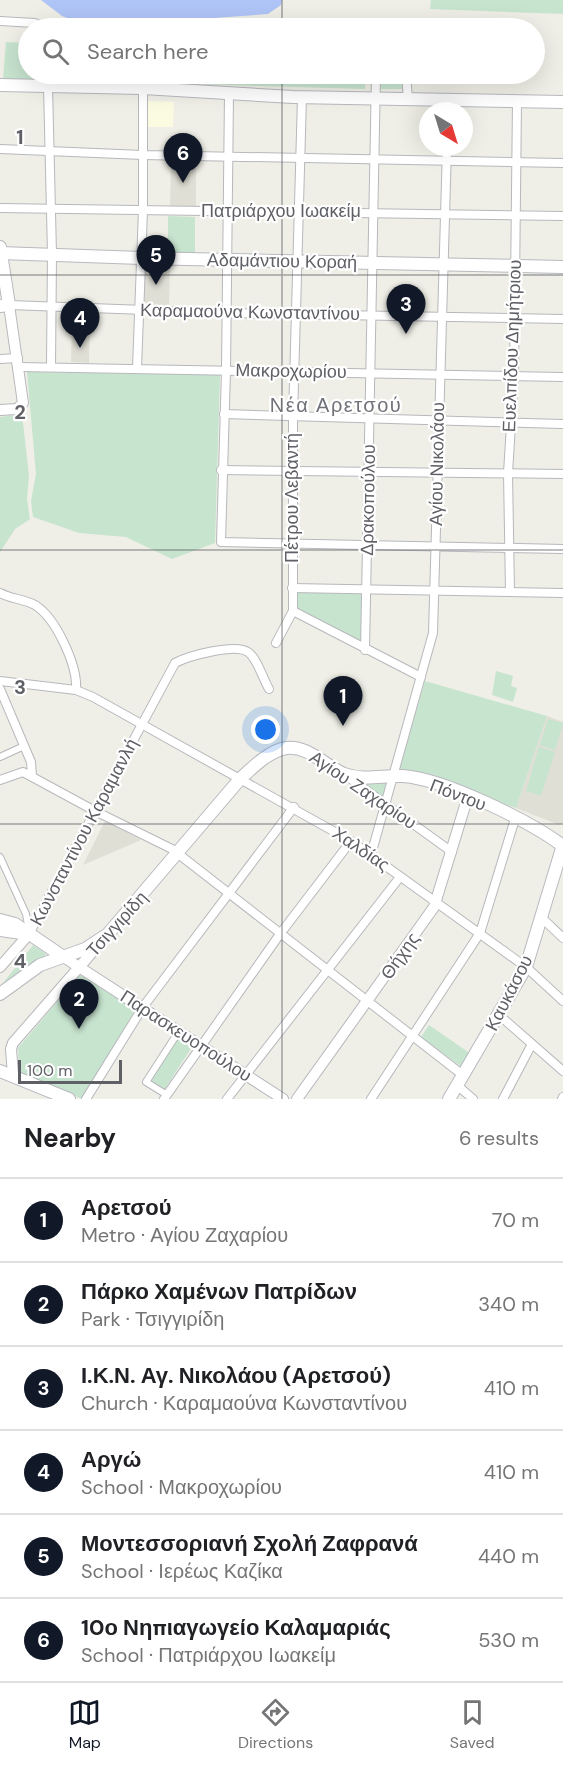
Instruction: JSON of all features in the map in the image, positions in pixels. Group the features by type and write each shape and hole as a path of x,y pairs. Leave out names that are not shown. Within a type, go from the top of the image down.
{"main road":[{"path":"0,85 143,88 302,97 408,99 428,102"},
{"path":"473,104 563,102"},
{"path":"0,247 5,305"},
{"name":"Αδαμάντιου Κοραή","path":"0,253 563,267"},
{"name":"Αγίου Ζαχαρίου","path":"240,779 268,757 288,748 308,753 345,774"},
{"name":"Πόντου","path":"345,774 413,778 468,796 549,835 563,845"},
{"name":"Τσιγγιρίδη","path":"108,934 240,779"},
{"name":"Καυκάσου","path":"449,1099 526,967 543,918 563,845"},
{"name":"Παρασκευοπούλου","path":"0,920 15,924 62,956"},
{"path":"0,930 29,934"},
{"path":"0,994 30,971 89,946 108,934"},
{"path":"0,1071 69,1099"}],"street":[{"path":"0,21 18,22"},
{"path":"51,366 51,151 48,86 52,84"},
{"name":"Δρακοπούλου","path":"365,650 370,472 372,159 375,84"},
{"path":"407,84 408,99"},
{"path":"137,368 143,210 143,88"},
{"path":"229,93 226,370 220,542 563,549"},
{"name":"Πέτρου Λεβαντή","path":"276,643 292,611 293,418 302,97"},
{"name":"Ευελπίδου Δημήτριου","path":"510,591 508,473 509,422 514,377 517,101"},
{"path":"0,149 143,155 563,163"},
{"name":"Αγίου Νικολάου","path":"371,855 433,633 446,156"},
{"name":"Πατριάρχου Ιωακείμ","path":"0,208 563,216"},
{"path":"0,410 17,408 23,403 19,362 5,305"},
{"name":"Καραμαούνα Κωνσταντίνου","path":"5,305 227,313 563,319"},
{"name":"Μακροχωρίου","path":"0,359 51,366 563,377"},
{"path":"224,414 293,418 563,424"},
{"path":"221,470 563,474"},
{"path":"292,588 563,593"},
{"path":"0,593 32,603 48,615 73,663 76,690"},
{"path":"292,611 421,677"},
{"name":"Κωνσταντίνου Καραμανλή","path":"0,967 29,934 175,663 213,651 231,649 248,652 269,688"},
{"name":"Χαλδίας","path":"0,681 76,690 142,723 294,807 351,841 436,901 526,967 561,999"},
{"path":"0,689 31,762 32,776"},
{"path":"0,757 24,746"},
{"path":"0,780 21,772 32,776 95,812 178,854 412,1036 461,1081 473,1099"},
{"name":"Αγίου Ζαχαρίου","path":"345,774 452,852"},
{"name":"Θήχης","path":"297,1099 368,1002 436,901 468,796"},
{"path":"86,1099 143,1007 294,807"},
{"path":"371,1099 480,933 515,819"},
{"path":"180,1031 146,1082 165,1097 280,934 351,841"},
{"path":"0,857 26,914 29,934"},
{"path":"226,1099 400,877"},
{"path":"543,918 563,938"},
{"name":"Τσιγγιρίδη","path":"13,1075 11,1049 13,1043 108,934"},
{"name":"Παρασκευοπούλου","path":"62,956 283,1099"},
{"path":"561,999 563,987"},
{"path":"499,1015 563,1071"},
{"path":"503,1099 532,1044"}],"shaded area":[{"path":"431,0 563,0 563,14 430,9"},
{"path":"6,42 18,43 18,79 3,79"},
{"path":"195,84 365,84 365,89"},
{"path":"381,84 402,84 402,89 381,89"},
{"path":"148,101 174,102 173,127 148,127"},
{"path":"171,161 196,161 196,206 170,206"},
{"path":"168,216 195,217 195,253 168,253"},
{"path":"143,264 170,264 169,306 142,305"},
{"path":"72,314 90,314 89,363 71,362"},
{"path":"27,372 220,375 215,543 172,559 126,537 79,533 33,517 31,501 36,474"},
{"path":"22,414 29,476 27,499 30,519 15,529 0,552 0,417"},
{"path":"294,592 363,594 361,646 297,613"},
{"path":"496,671 513,676 511,686 517,688 513,702 492,695"},
{"path":"425,681 547,716 516,808 399,768"},
{"path":"547,716 563,722 563,823 559,825 516,808"},
{"path":"548,719 563,723 555,750 540,745"},
{"path":"539,747 555,752 541,796 526,791"},
{"path":"361,783 388,783 384,798"},
{"path":"105,821 141,840 83,865"},
{"path":"33,945 46,954 45,956 31,963 0,987"},
{"path":"80,975 135,1010 82,1099 19,1072 18,1048"},
{"path":"429,1025 471,1054 463,1068 421,1037"},
{"path":"176,1036 192,1047 162,1093 146,1082"}],"water":[{"path":"41,0 282,0 281,5 268,14 213,18 67,18"}],"place":[{"name":"10ο Νηπιαγωγείο Καλαμαριάς","path":"183,183"},
{"name":"Μοντεσσοριανή Σχολή Ζαφρανά","path":"156,285"},
{"name":"Ι.Κ.Ν. Αγ. Νικολάου (Αρετσού)","path":"406,334"},
{"name":"Αργώ","path":"80,348"},
{"name":"Αρετσού","path":"343,726"},
{"name":"Πάρκο Χαμένων Πατρίδων","path":"79,1029"}],"district":[{"name":"Νέα Αρετσού","path":"336,405"}]}
